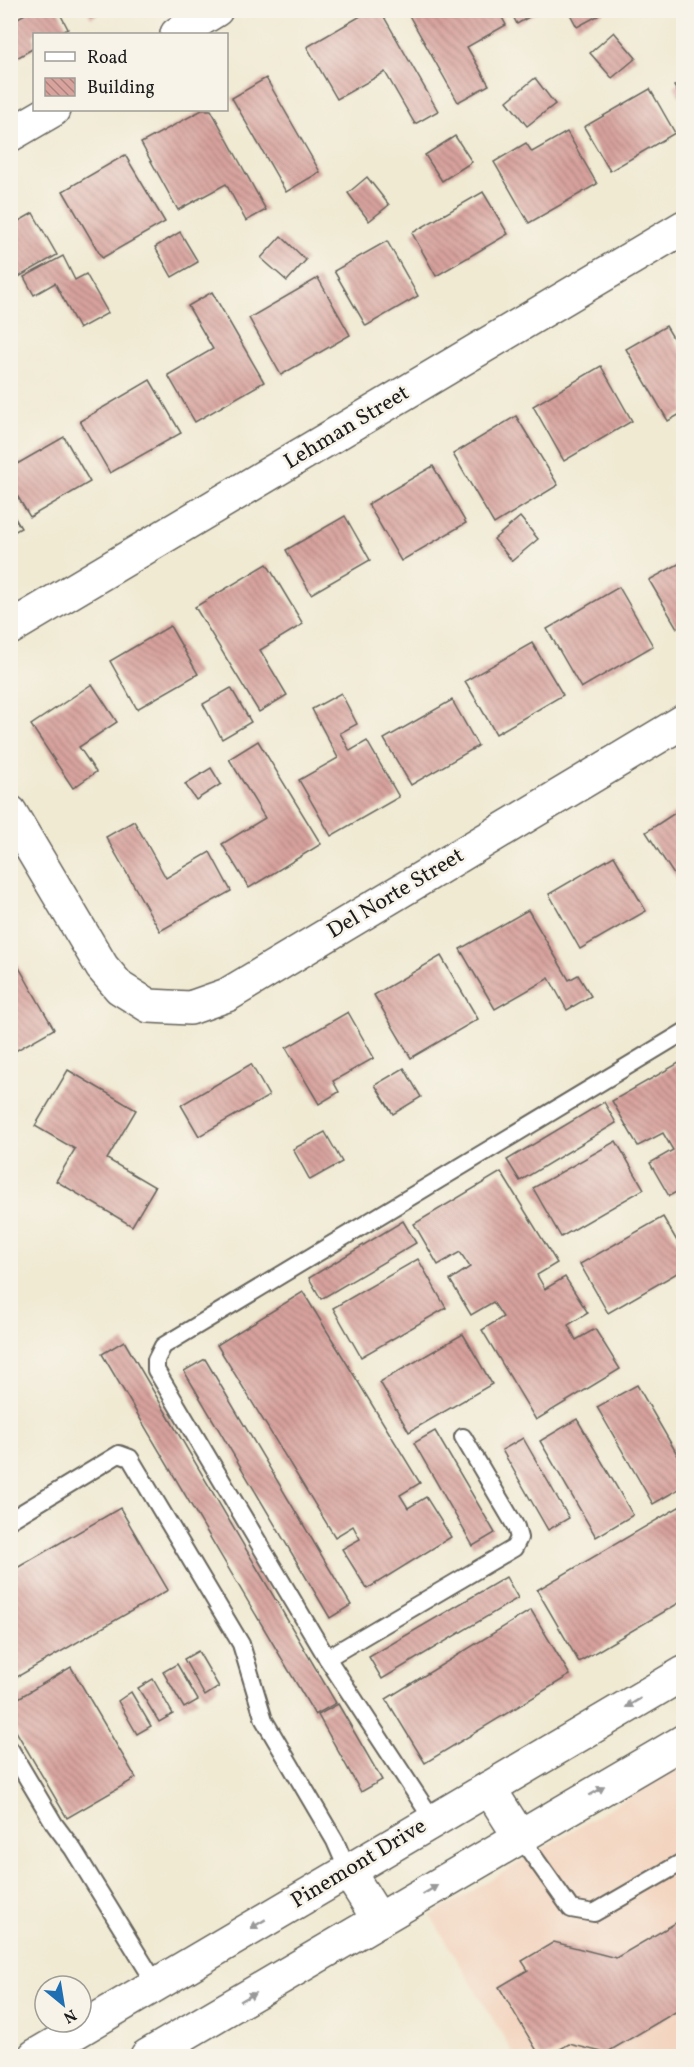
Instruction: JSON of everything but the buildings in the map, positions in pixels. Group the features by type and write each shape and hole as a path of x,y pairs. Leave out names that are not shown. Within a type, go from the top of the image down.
{"street":[{"path":"179,33 216,10"},
{"path":"10,135 51,111"},
{"name":"Lehman Street","path":"10,628 684,227"},
{"name":"Del Norte Street","path":"10,812 104,969 120,988 149,1006 190,1008 227,995 684,721"},
{"name":"Pinemont Drive","path":"34,2056 348,1871 427,1810 489,1788 684,1673"},
{"path":"147,2056 684,1741"},
{"path":"489,1788 520,1837"},
{"path":"348,1871 379,1920"}],"lane":[{"path":"427,1810 327,1658 156,1370 156,1360 163,1346 684,1032"},
{"path":"327,1658 514,1548 519,1538 516,1527 463,1437"},
{"path":"10,1520 119,1454 130,1458 241,1644 264,1720 335,1840 348,1871"},
{"path":"10,1749 55,1825 74,1849 156,1984"},
{"path":"520,1837 571,1909 594,1913 684,1861"}],"shaded area":[{"path":"683,1764 683,2056 515,2056 431,1916"}]}
